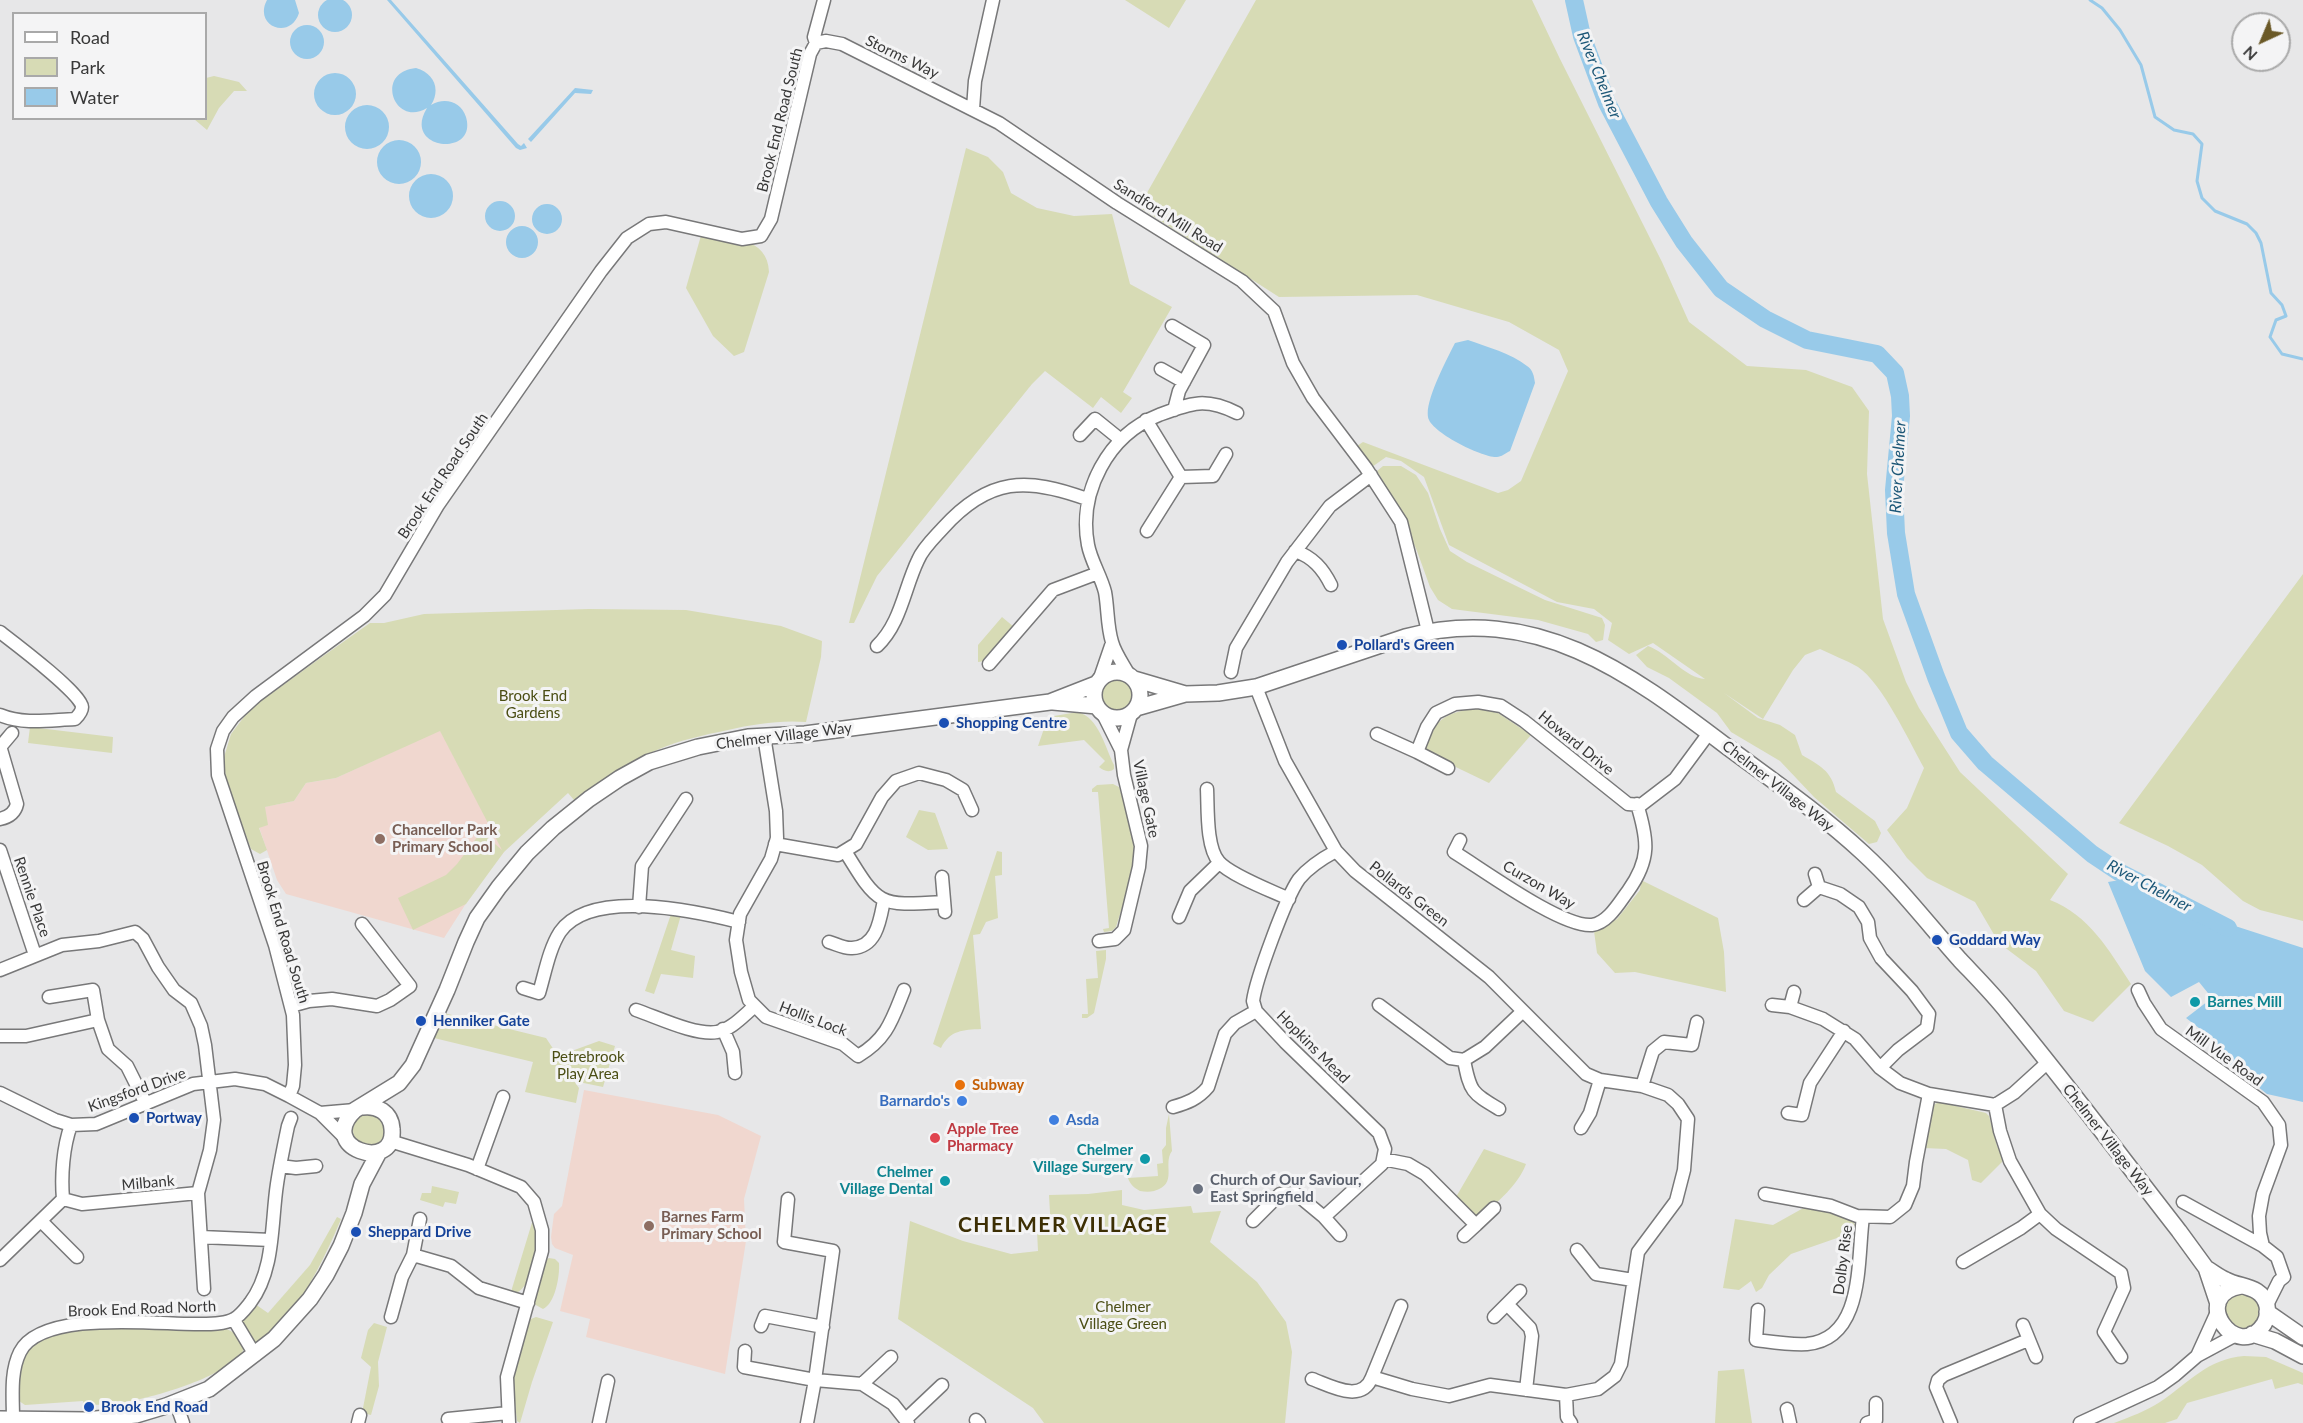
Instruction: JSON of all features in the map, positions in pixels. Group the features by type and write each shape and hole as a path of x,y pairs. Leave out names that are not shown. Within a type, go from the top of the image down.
{"street":[{"name":"Brook End Road South","path":"289,1096 293,1086 295,1065 293,1015 275,945 218,775 217,749 223,731 245,704 364,616 385,595 438,505 601,271 627,238 649,224 666,222 742,239 761,236 771,219 810,54 816,43 814,37 824,0"},
{"path":"973,109 975,81 993,0"},
{"name":"Storms Way","path":"816,43 826,41 842,44 973,109"},
{"name":"Sandford Mill Road","path":"973,109 999,123 1146,222 1195,250 1242,281 1260,295 1274,311 1293,363 1313,399 1371,475 1401,522 1417,576 1428,631"},
{"path":"1172,326 1204,345 1179,391 1174,410"},
{"path":"1161,369 1184,382"},
{"path":"1133,711 1140,693 1112,643 1104,590 1088,547 1086,524 1088,499 1106,458 1121,440 1146,420 1200,402 1218,404 1237,413"},
{"path":"1080,435 1095,419 1121,440"},
{"path":"1146,420 1181,477"},
{"path":"1181,477 1213,476 1226,454"},
{"path":"1231,672 1236,648 1295,551 1330,506 1371,475"},
{"path":"1147,531 1181,477"},
{"path":"877,646 891,630 918,558 967,503 994,490 1016,484 1043,486 1088,499"},
{"path":"1295,551 1311,559 1324,570 1331,585"},
{"path":"989,664 1053,590 1098,573"},
{"name":"Chelmer Village Way","path":"358,1109 399,1083 413,1065 477,918 499,887 554,828 589,799 649,762 698,747 764,736 805,734 1050,702 1099,709 1116,718 1185,694 1218,693 1256,687 1428,631 1471,627 1519,632 1568,646 1619,670 1710,733 1803,803 1865,855 1889,878 2007,1012 2206,1268 2226,1281 2260,1293 2267,1309 2303,1337"},
{"path":"0,632 62,683 82,707 75,719 32,722 0,715"},
{"path":"1099,709 1094,692 1112,643"},
{"name":"Chelmer Village Way","path":"1050,702 1114,672 1185,694"},
{"name":"Pollards Green","path":"1256,687 1285,761 1336,851 1355,872 1489,976 1522,1012 1586,1074 1600,1080 1642,1086 1668,1095 1678,1104 1688,1119 1684,1170 1676,1201 1638,1252 1621,1364 1615,1376 1598,1389 1566,1395 1490,1386 1449,1396 1412,1389 1372,1377"},
{"name":"Howard Drive","path":"1418,752 1427,727 1436,713 1455,704 1478,702 1501,706 1524,721 1628,804 1637,804"},
{"name":"Village Gate","path":"1099,709 1121,750 1124,775 1141,846 1139,867 1124,930 1115,939 1099,941"},
{"name":"Village Gate","path":"1121,750 1133,711"},
{"path":"0,819 10,816 17,804 0,746 12,733"},
{"path":"1637,804 1641,805 1658,794 1675,779 1710,733"},
{"path":"1377,734 1448,768"},
{"path":"636,1010 695,1030 717,1032 737,1021 754,1006 749,1000 741,972 736,940 740,914 771,859 777,838 776,811 764,736"},
{"path":"775,844 838,855 856,844 882,797 897,781 919,773 946,780 963,790 972,810"},
{"path":"1207,789 1213,850 1219,862 1289,899"},
{"path":"639,907 642,866 686,799"},
{"name":"Curzon Way","path":"1461,840 1454,852 1555,915 1575,923 1593,925 1610,915 1641,871 1647,851 1645,828 1637,804"},
{"name":"Rennie Place","path":"0,850 36,955"},
{"path":"845,851 873,894 890,903 945,907 942,877"},
{"name":"Hopkins Mead","path":"1336,851 1299,879 1289,899 1253,1001 1256,1011 1285,1042 1379,1133 1385,1149 1383,1159"},
{"path":"1179,917 1190,891 1219,862"},
{"path":"1815,874 1819,887"},
{"path":"1804,900 1819,887"},
{"path":"1819,887 1840,894 1859,907 1868,922 1870,938 1881,958 1912,991 1929,1014 1927,1028 1898,1050 1880,1068"},
{"path":"829,942 851,949 865,945 875,936 884,900"},
{"path":"523,987 539,993 552,950 561,932 574,918 593,910 639,907 685,909 739,922"},
{"path":"291,1006 309,1001 332,999 377,1006 410,986 362,924"},
{"path":"0,970 62,945 99,941 135,932 143,939 174,990 191,1003 201,1026 210,1082 213,1132 198,1194 204,1289"},
{"path":"49,998 93,990 98,1020 108,1049 127,1066 146,1104"},
{"name":"Hollis Lock","path":"754,1006 766,1017 843,1044 858,1056 873,1048 886,1033 904,990"},
{"name":"Mill Vue Road","path":"2138,990 2161,1029 2263,1102 2279,1125 2280,1145 2263,1194 2259,1216 2263,1246"},
{"path":"1790,1007 1794,992"},
{"path":"1380,1005 1450,1058 1464,1060 1485,1047 1522,1012"},
{"path":"1772,1005 1790,1007 1823,1019 1855,1039 1880,1068 1900,1083 1929,1094 1995,1105 2014,1093 2048,1063"},
{"path":"1173,1107 1188,1102 1203,1093 1208,1087 1225,1034 1235,1023 1256,1011"},
{"path":"0,1036 26,1036 98,1020"},
{"path":"1642,1086 1653,1051 1664,1042 1692,1046 1697,1022"},
{"path":"723,1029 733,1052 735,1073"},
{"path":"1788,1113 1802,1116 1810,1083 1844,1031"},
{"path":"1464,1060 1469,1085 1478,1097 1499,1109"},
{"name":"Kingsford Drive","path":"0,1093 21,1105 71,1125 96,1124 193,1084 236,1079 265,1084 289,1096 320,1113 346,1138"},
{"path":"1581,1128 1590,1113 1600,1080"},
{"name":"Chelmer Village Way","path":"384,1146 392,1126 389,1118 399,1083"},
{"path":"1765,1194 1831,1206 1863,1217 1890,1217 1905,1205 1913,1186 1929,1094"},
{"path":"477,1169 503,1097"},
{"path":"1995,1105 2000,1131 2010,1161 2040,1214 2056,1229 2121,1273 2124,1288 2104,1332 2121,1357"},
{"path":"320,1113 378,1108 389,1118"},
{"path":"358,1109 345,1123 346,1138 356,1151 362,1184"},
{"name":"Brook End Road North","path":"6,1419 15,1366 21,1349 39,1335 63,1325 74,1324 130,1322 211,1324 234,1320 251,1302 267,1267 280,1166 291,1118"},
{"path":"0,1260 63,1199 67,1136 71,1125"},
{"path":"6,1419 86,1420 135,1415 176,1403 209,1389 255,1355 294,1320 326,1275 354,1213 362,1184 384,1146"},
{"path":"356,1151 371,1154 384,1146 477,1169 520,1187 534,1202 542,1230 542,1251 507,1377 508,1418 448,1419"},
{"path":"1324,1217 1382,1164 1383,1159 1408,1164 1425,1174 1476,1225"},
{"path":"280,1166 296,1168 316,1166"},
{"path":"1253,1221 1280,1194 1295,1193 1324,1217 1340,1235"},
{"name":"Milbank","path":"63,1199 82,1204 198,1194"},
{"path":"788,1199 784,1242 833,1251 807,1423"},
{"path":"2183,1202 2263,1246 2277,1257 2283,1277 2267,1309 2263,1325 2252,1334"},
{"path":"1464,1236 1494,1208"},
{"path":"1963,1262 2021,1228 2040,1214"},
{"name":"Dolby Rise","path":"1758,1310 1756,1340 1808,1344 1829,1337 1844,1324 1852,1307 1863,1217"},
{"path":"391,1317 402,1277 413,1255 420,1219"},
{"path":"41,1221 77,1257"},
{"path":"201,1237 271,1240"},
{"path":"1576,1250 1596,1274 1634,1280"},
{"path":"413,1255 450,1266 479,1288 528,1303"},
{"name":"Chelmer Village Way","path":"2206,1268 2223,1326 2236,1335"},
{"path":"2197,1356 2227,1291 2244,1286 2263,1286 2279,1281"},
{"path":"1494,1317 1520,1291"},
{"path":"1507,1304 1530,1328 1532,1336 1526,1390"},
{"path":"1312,1379 1345,1392 1365,1389 1401,1306"},
{"path":"762,1326 765,1316 823,1327"},
{"name":"Brook End Road North","path":"234,1320 255,1355"},
{"path":"2023,1325 2036,1357"},
{"path":"2080,1423 2158,1387 2197,1356 2236,1335 2252,1334 2275,1341 2303,1356"},
{"path":"1951,1423 1936,1388 1938,1380 1944,1375 2028,1340"},
{"path":"745,1351 744,1367 815,1380 862,1384 893,1404 907,1421 942,1385"},
{"path":"862,1384 891,1357"},
{"path":"600,1423 608,1381"},
{"path":"1566,1395 1567,1417 1571,1423"},
{"path":"176,1403 183,1423"},
{"path":"1867,1423 1876,1420 1876,1403"},
{"path":"1787,1409 1790,1423"}],"shaded area":[{"name":"Chancellor Park Primary School","path":"440,730 504,852 479,883 444,938 286,894 277,880 259,827 264,807 294,801 306,783 336,778"},
{"name":"Barnes Farm Primary School","path":"584,1090 718,1115 761,1136 744,1199 746,1241 725,1374 586,1337 590,1319 560,1311 573,1255 555,1248 551,1237 554,1214 562,1206"}],"green space":[{"path":"1125,0 1186,0 1169,28"},
{"path":"1256,0 1532,0 1662,262 1689,322 1747,366 1806,370 1852,387 1869,411 1867,474 1883,619 1906,682 1919,708 1960,772 2068,874 2050,900 2087,924 2106,946 2131,984 2093,1022 2064,1011 2036,971 1999,943 1975,902 1927,878 1907,858 1887,830 1907,808 1924,768 1885,699 1858,667 1820,649 1805,655 1793,670 1763,719 1724,693 1758,718 1780,725 1795,735 1802,755 1828,774 1836,792 1875,821 1881,833 1877,842 1869,844 1814,797 1780,761 1731,732 1717,713 1669,678 1647,667 1636,655 1648,646 1663,654 1683,670 1705,679 1653,643 1629,654 1608,640 1612,623 1594,609 1557,602 1449,545 1424,477 1401,461 1386,457 1372,467 1357,446 1363,442 1498,493 1508,490 1521,481 1568,371 1559,350 1509,322 1417,295 1279,297 1139,207"},
{"path":"214,76 239,82 247,91 234,91 219,108 207,130 195,120 207,120 207,78"},
{"path":"966,148 988,157 1003,172 1011,193 1037,208 1074,216 1112,214 1130,284 1172,307 1123,392 1132,398 1121,413 1101,397 1093,408 1045,371 1032,384 877,576 854,623 849,623"},
{"path":"702,232 746,241 762,252 767,261 769,272 744,352 734,356 713,336 686,288"},
{"path":"1383,466 1401,466 1416,475 1428,493 1450,551 1467,562 1545,600 1602,618 1605,625 1603,640 1596,642 1588,634 1538,620 1452,609 1438,600 1430,587 1398,508 1377,471"},
{"path":"2303,574 2303,921 2260,910 2243,901 2202,865 2119,823"},
{"name":"Brook End Gardens","path":"589,609 686,610 781,626 822,641 821,657 806,722 757,724 683,741 635,760 574,800 568,793 504,852 466,904 413,930 398,898 446,875 481,832 502,850 440,731 336,778 306,783 294,801 265,807 268,825 259,828 267,850 260,854 251,849 226,783 224,757 231,734 250,709 319,659 370,623 384,623 424,614"},
{"path":"1002,617 1014,627 986,661 978,662 978,645"},
{"path":"1117,680 1127,685 1132,695 1127,705 1117,710 1107,705 1102,695 1107,685"},
{"path":"1475,708 1498,713 1531,735 1489,783 1437,758 1423,748 1432,730 1442,719"},
{"path":"1078,712 1091,720 1096,727 1114,769 1106,771 1099,767 1105,761 1084,740 1038,746 1048,717"},
{"path":"30,727 113,737 112,753 28,743"},
{"path":"1113,784 1119,787 1129,817 1134,852 1124,903 1116,927 1112,931 1104,932 1103,929 1109,928 1098,792 1092,792 1092,789 1097,785"},
{"path":"919,810 935,813 948,849 928,850 906,837"},
{"path":"997,851 1002,852 1002,875 995,876 998,918 986,922 980,934 973,935 981,1029 953,1034 941,1048 933,1044"},
{"path":"1641,880 1718,918 1724,952 1726,992 1635,972 1615,973 1597,953 1594,931 1617,919 1640,890"},
{"path":"671,914 681,915 671,950 695,956 693,978 661,974 654,994 645,991"},
{"path":"1106,950 1094,1013 1087,1018 1082,1018 1082,1014 1088,1014 1086,979 1098,978 1096,951"},
{"name":"Petrebrook Play Area","path":"444,1013 546,1038 558,1056 599,1041 615,1046 603,1087 574,1081 579,1088 576,1103 525,1092 533,1062 434,1038"},
{"path":"1939,1102 1986,1113 1989,1116 1997,1146 2004,1160 1981,1183 1972,1180 1968,1160 1946,1149 1924,1148 1933,1105"},
{"path":"369,1114 380,1119 385,1130 380,1141 369,1146 358,1141 353,1130 358,1119"},
{"path":"1169,1114 1172,1151 1168,1162 1168,1179 1162,1188 1146,1192 1140,1191 1132,1186 1128,1178 1158,1176 1157,1164 1163,1163 1162,1150 1166,1145"},
{"path":"1484,1149 1526,1164 1507,1193 1481,1216 1476,1216 1456,1197"},
{"path":"432,1186 459,1192 456,1204 445,1202 443,1207 420,1200 422,1193 431,1193"},
{"name":"Chelmer Village Green","path":"1122,1190 1122,1205 1144,1210 1191,1206 1193,1213 1221,1211 1210,1242 1257,1282 1286,1322 1292,1352 1285,1423 1044,1423 1033,1408 898,1319 910,1221 963,1241 1011,1254 1038,1251 1037,1231 1051,1230 1049,1195"},
{"path":"1807,1206 1852,1219 1855,1225 1852,1238 1837,1238 1791,1254 1769,1275 1762,1288 1756,1292 1751,1281 1739,1290 1723,1288 1735,1219 1773,1225"},
{"path":"534,1216 538,1240 534,1265 523,1288 510,1295"},
{"path":"337,1217 341,1219 306,1290 282,1324 269,1336 256,1343 251,1339 242,1322 244,1316 255,1304 268,1313 310,1265"},
{"path":"549,1258 559,1263 559,1275 554,1296 543,1309 534,1304 534,1297 544,1261"},
{"path":"2242,1293 2254,1299 2260,1311 2254,1323 2242,1329 2230,1323 2224,1311 2230,1299"},
{"path":"536,1317 553,1322 520,1423 517,1421 512,1377 526,1321"},
{"path":"374,1323 387,1327 378,1362 379,1386 371,1415 362,1413 371,1367 361,1358 368,1330"},
{"path":"91,1326 223,1328 236,1335 244,1348 239,1357 228,1365 198,1381 133,1401 112,1404 84,1405 83,1401 25,1405 19,1401 18,1373 24,1355 30,1347 50,1334"},
{"path":"2266,1357 2303,1373 2303,1385 2298,1383 2275,1389 2272,1379 2187,1403 2177,1419 2165,1423 2114,1423 2155,1405 2209,1367 2231,1358"},
{"path":"1744,1369 1752,1423 1715,1423 1718,1371"}],"water":[{"path":"328,-1 342,-1 351,8 351,22 342,31 328,31 319,22 319,8"},
{"path":"267,0 295,0 299,13 294,22 281,28 269,23 264,9"},
{"path":"387,0 391,0 518,144 521,146 524,143 527,148 520,150 516,148"},
{"path":"307,25 319,30 324,42 319,54 307,59 295,54 290,42 295,30"},
{"path":"416,68 422,70 434,82 435,93 431,105 441,101 451,102 464,112 467,130 461,139 441,144 431,140 424,133 422,122 427,108 415,112 405,111 398,105 393,97 392,88 395,79 403,72"},
{"path":"335,73 343,74 350,79 355,86 355,102 350,109 343,114 335,115 327,114 320,109 315,102 314,94 315,86 320,79 327,74"},
{"path":"575,88 593,90 591,94 575,93 531,142 528,139"},
{"path":"367,105 382,112 389,127 382,142 367,149 352,142 345,127 352,112"},
{"path":"399,140 408,141 415,146 420,153 420,171 415,178 408,183 399,184 390,183 383,178 378,171 377,162 378,153 383,146 390,141"},
{"path":"431,174 447,180 453,196 447,212 431,218 415,212 409,196 415,180"},
{"path":"500,201 511,205 515,216 511,227 500,231 489,227 485,216 489,205"},
{"path":"547,204 557,209 562,219 557,229 547,234 537,229 532,219 537,209"},
{"path":"522,226 534,230 538,242 534,254 522,258 510,254 506,242 510,230"},
{"path":"1468,340 1514,357 1529,368 1534,376 1535,383 1510,451 1499,457 1481,453 1447,437 1431,423 1428,417 1433,390 1455,343"},
{"path":"2132,878 2190,912 2210,918 2211,915 2229,924 2303,948 2303,1102 2267,1094 2228,1063 2215,1057 2208,1035 2186,1018 2212,998 2199,982 2171,997 2145,971 2108,882"}],"waterway":[{"name":"River Chelmer","path":"1574,0 1582,36 1607,103 1659,202 1684,242 1721,289 1765,319 1807,340 1877,354 1895,373 1901,416 1894,490 1896,533 1906,594 1959,733 1985,763 2092,854 2119,872 2228,928"},
{"path":"2090,0 2102,8 2120,30 2141,65 2155,117 2174,130 2193,134 2202,144 2197,181 2202,198 2215,211 2247,224 2256,233 2261,243 2271,293 2282,305 2286,316 2276,320 2270,337 2282,354 2303,359"},
{"name":"River Chelmer","path":"2119,872 2123,882"}],"place":[{"name":"Pollard's Green","path":"1342,645"},
{"name":"Shopping Centre","path":"944,723"},
{"name":"Chancellor Park Primary School","path":"380,839"},
{"name":"Goddard Way","path":"1937,940"},
{"name":"Barnes Mill","path":"2195,1002"},
{"name":"Henniker Gate","path":"421,1021"},
{"name":"Subway","path":"960,1085"},
{"name":"Barnardo's","path":"962,1101"},
{"name":"Portway","path":"134,1118"},
{"name":"Asda","path":"1054,1120"},
{"name":"Apple Tree Pharmacy","path":"935,1138"},
{"name":"Chelmer Village Surgery","path":"1145,1159"},
{"name":"Chelmer Village Dental","path":"945,1181"},
{"name":"Church of Our Saviour, East Springfield","path":"1198,1189"},
{"name":"Barnes Farm Primary School","path":"649,1226"},
{"name":"Sheppard Drive","path":"356,1232"},
{"name":"Brook End Road","path":"89,1407"}],"district":[{"name":"CHELMER VILLAGE","path":"1063,1225"}]}
